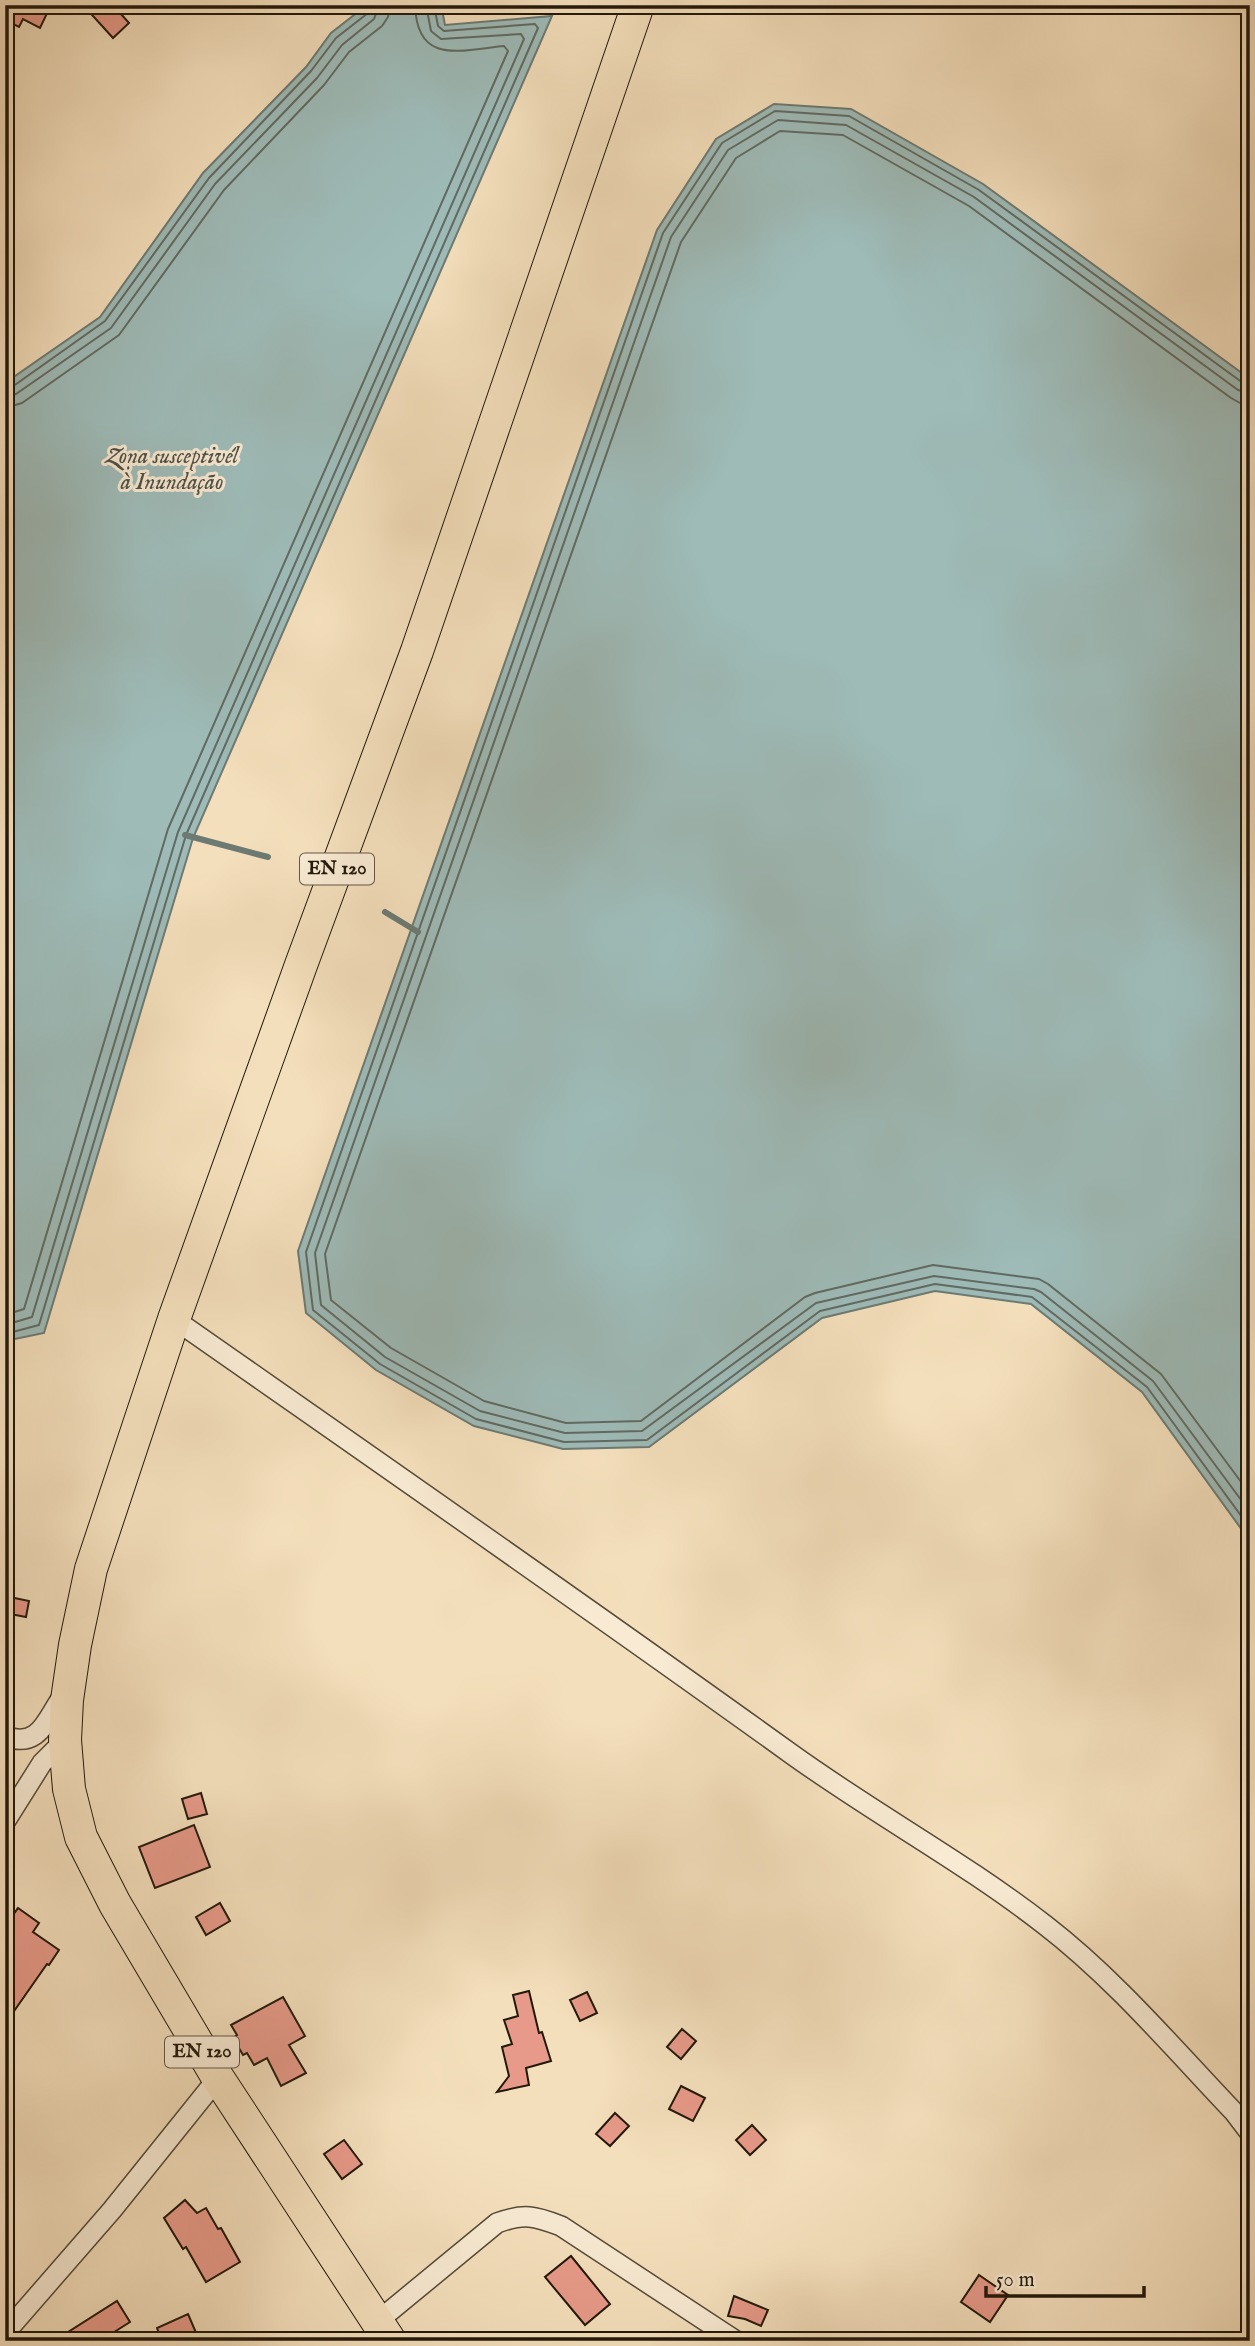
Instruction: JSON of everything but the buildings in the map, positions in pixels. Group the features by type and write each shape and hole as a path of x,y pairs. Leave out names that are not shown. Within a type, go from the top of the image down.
{"main road":[{"name":"EN 120","path":"384,2331 218,2078 115,1904 81,1837 69,1789 65,1741 69,1686 91,1569 174,1319 417,651 638,5"}],"street":[{"path":"174,1319 570,1594 799,1759 1044,1925 1106,1978 1225,2103 1250,2133"},
{"path":"5,1736 27,1739 37,1734 45,1726 69,1686"},
{"path":"5,1822 42,1763 65,1741"},
{"path":"5,2333 112,2210 218,2078"},
{"path":"384,2331 498,2223 514,2217 535,2216 561,2226 736,2341"}],"water":[{"name":"Zona susceptivél à Inundação","path":"367,5 441,5 445,25 552,16 193,838 44,1333 5,1341 5,383 100,317 203,173 306,67 331,33"},
{"path":"774,104 851,109 983,184 1250,379 1250,1541 1142,1392 1031,1304 935,1291 822,1318 649,1447 563,1449 474,1426 376,1370 306,1313 298,1251 657,230 716,139"}],"waterway":[{"path":"185,835 268,857"},
{"path":"385,912 418,932"}]}
